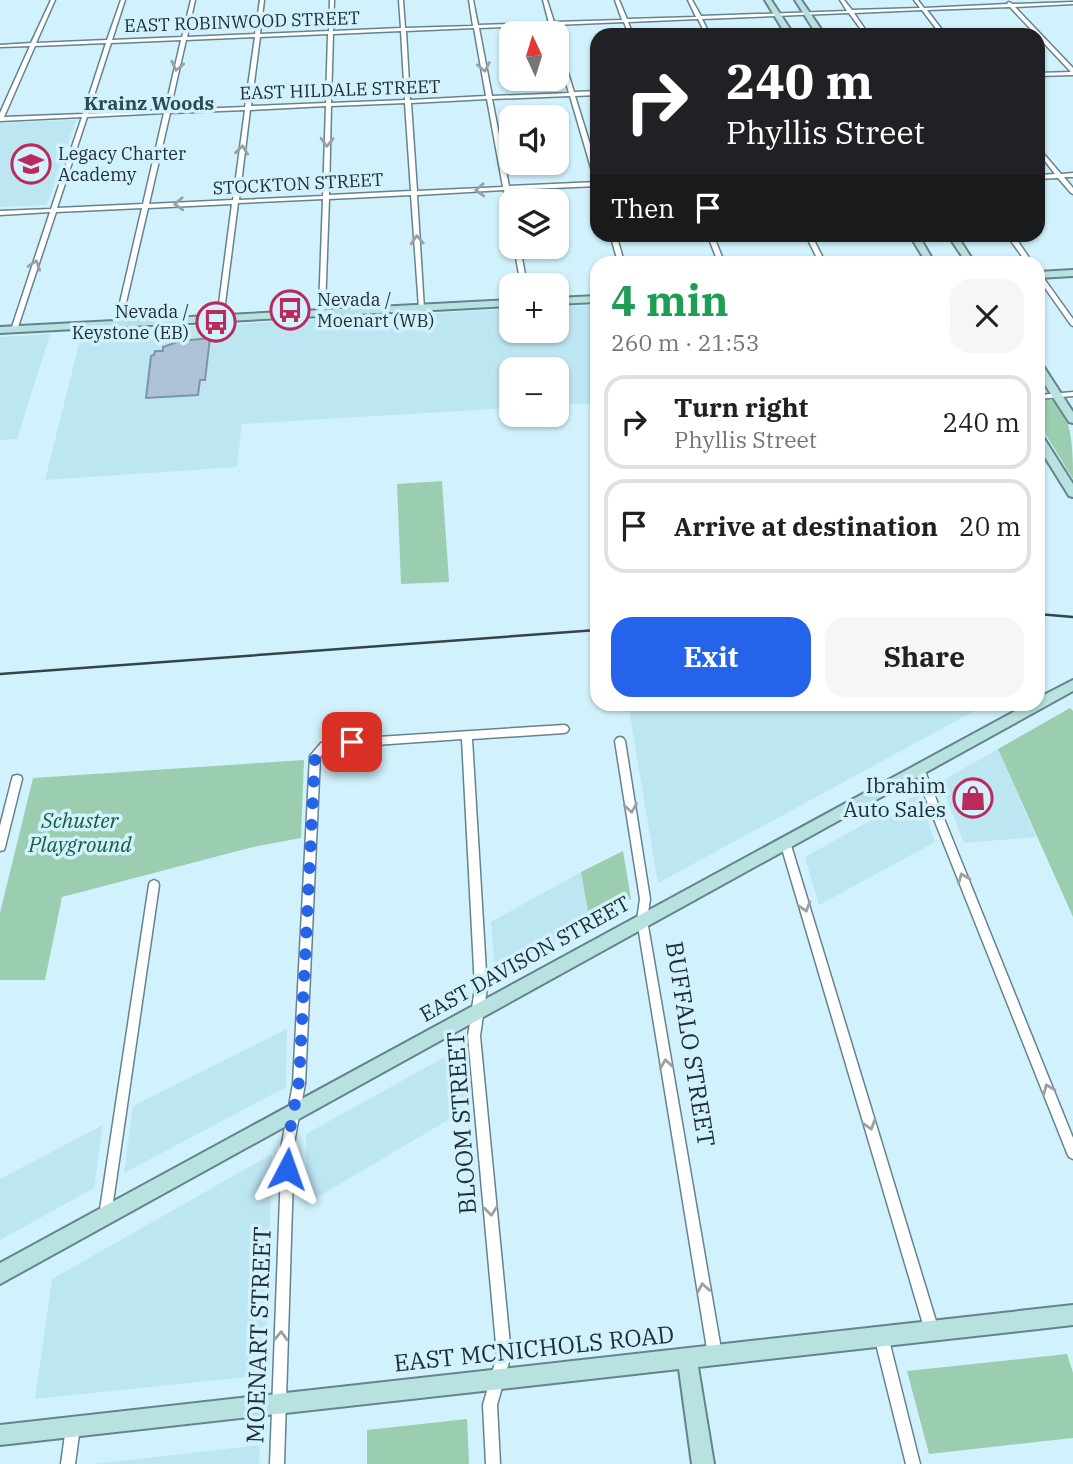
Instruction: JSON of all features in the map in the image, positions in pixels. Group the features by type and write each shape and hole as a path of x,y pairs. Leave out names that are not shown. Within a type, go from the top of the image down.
{"main road":[{"path":"768,0 786,28"},
{"path":"797,0 817,28"},
{"path":"1045,275 1073,273"},
{"path":"569,300 590,299"},
{"path":"0,330 499,304"},
{"path":"1045,377 1073,420"},
{"path":"1045,447 1073,493"},
{"name":"EAST DAVISON STREET","path":"1045,700 1073,685"},
{"name":"EAST DAVISON STREET","path":"0,1274 1025,711"},
{"name":"EAST MCNICHOLS ROAD","path":"0,1435 1072,1317"},
{"path":"687,1358 703,1464"}],"street":[{"path":"0,119 53,0"},
{"path":"13,330 123,0"},
{"path":"117,324 193,0"},
{"path":"220,319 262,0"},
{"path":"319,313 322,309 332,0"},
{"path":"401,0 422,308"},
{"path":"471,0 507,189"},
{"path":"545,0 550,21"},
{"path":"617,0 628,28"},
{"path":"690,0 704,28"},
{"path":"842,0 862,28"},
{"path":"916,0 938,28"},
{"path":"1006,0 1032,28"},
{"name":"EAST ROBINWOOD STREET","path":"569,23 1073,3"},
{"name":"EAST ROBINWOOD STREET","path":"0,46 499,26"},
{"path":"1045,42 1073,72"},
{"path":"1045,74 1073,72"},
{"path":"569,84 590,154"},
{"name":"EAST HILDALE STREET","path":"0,119 590,93"},
{"path":"1045,158 1073,192"},
{"path":"1045,177 1073,175"},
{"name":"STOCKTON STREET","path":"507,189 590,184"},
{"name":"STOCKTON STREET","path":"0,213 499,189"},
{"path":"1045,285 1073,324"},
{"path":"1045,396 1073,394"},
{"path":"467,735 564,729"},
{"name":"MOENART STREET","path":"277,1464 288,1143 299,1082 315,755 321,748 331,744 467,735"},
{"name":"BLOOM STREET","path":"467,735 481,988 474,1036 504,1355 490,1405 493,1464"},
{"name":"BUFFALO STREET","path":"620,741 645,899 642,920 715,1355"},
{"path":"919,769 1073,1153"},
{"path":"0,847 17,779"},
{"path":"785,842 932,1331"},
{"path":"105,1216 154,886"},
{"path":"881,1336 913,1464"},
{"path":"68,1464 74,1427"}],"shaded area":[{"name":"Legacy Charter Academy","path":"76,120 47,205 0,207 0,123"},
{"path":"590,305 590,403 569,404 569,357 499,357 499,409 242,424 237,467 45,480 82,332 499,310 499,343 569,343 569,306"},
{"path":"50,334 17,439 0,440 0,337"},
{"path":"629,711 974,711 658,883"},
{"path":"998,749 1036,837 964,843 940,782"},
{"path":"918,794 935,842 819,905 805,857"},
{"path":"581,872 590,922 495,972 491,922"},
{"path":"287,1029 286,1087 124,1173 133,1106"},
{"path":"461,1048 465,1110 306,1204 306,1134"},
{"path":"103,1125 94,1188 0,1240 0,1179"},
{"path":"272,1154 265,1375 35,1399 52,1279"},
{"path":"260,1445 259,1464 94,1464"}],"green space":[{"path":"1045,399 1057,404 1067,421 1072,445 1073,479 1045,433"},
{"path":"442,481 449,582 401,584 397,484"},
{"path":"1070,708 1073,711 1073,917 998,749"},
{"name":"Schuster Playground","path":"304,760 301,838 253,847 62,897 45,980 0,980 0,913 33,778"},
{"path":"623,851 631,899 590,922 581,872"},
{"path":"1067,1354 1073,1373 1073,1438 929,1454 907,1371"},
{"path":"467,1419 469,1464 367,1464 367,1430"}],"building":[{"path":"210,338 205,380 200,380 198,395 146,398 151,356 155,351 163,351 163,347 180,341"}],"railway":[{"path":"1045,615 1073,617"},
{"path":"0,674 590,631"}],"place":[{"name":"Legacy Charter Academy","path":"31,164"},
{"name":"Nevada / Moenart (WB)","path":"290,310"},
{"name":"Nevada / Keystone (EB)","path":"216,322"},
{"name":"Ibrahim Auto Sales","path":"973,798"}],"district":[{"name":"Krainz Woods","path":"149,103"}],"route":[{"path":"287,1169 288,1141 299,1082 315,755 324,746 352,742"}]}
